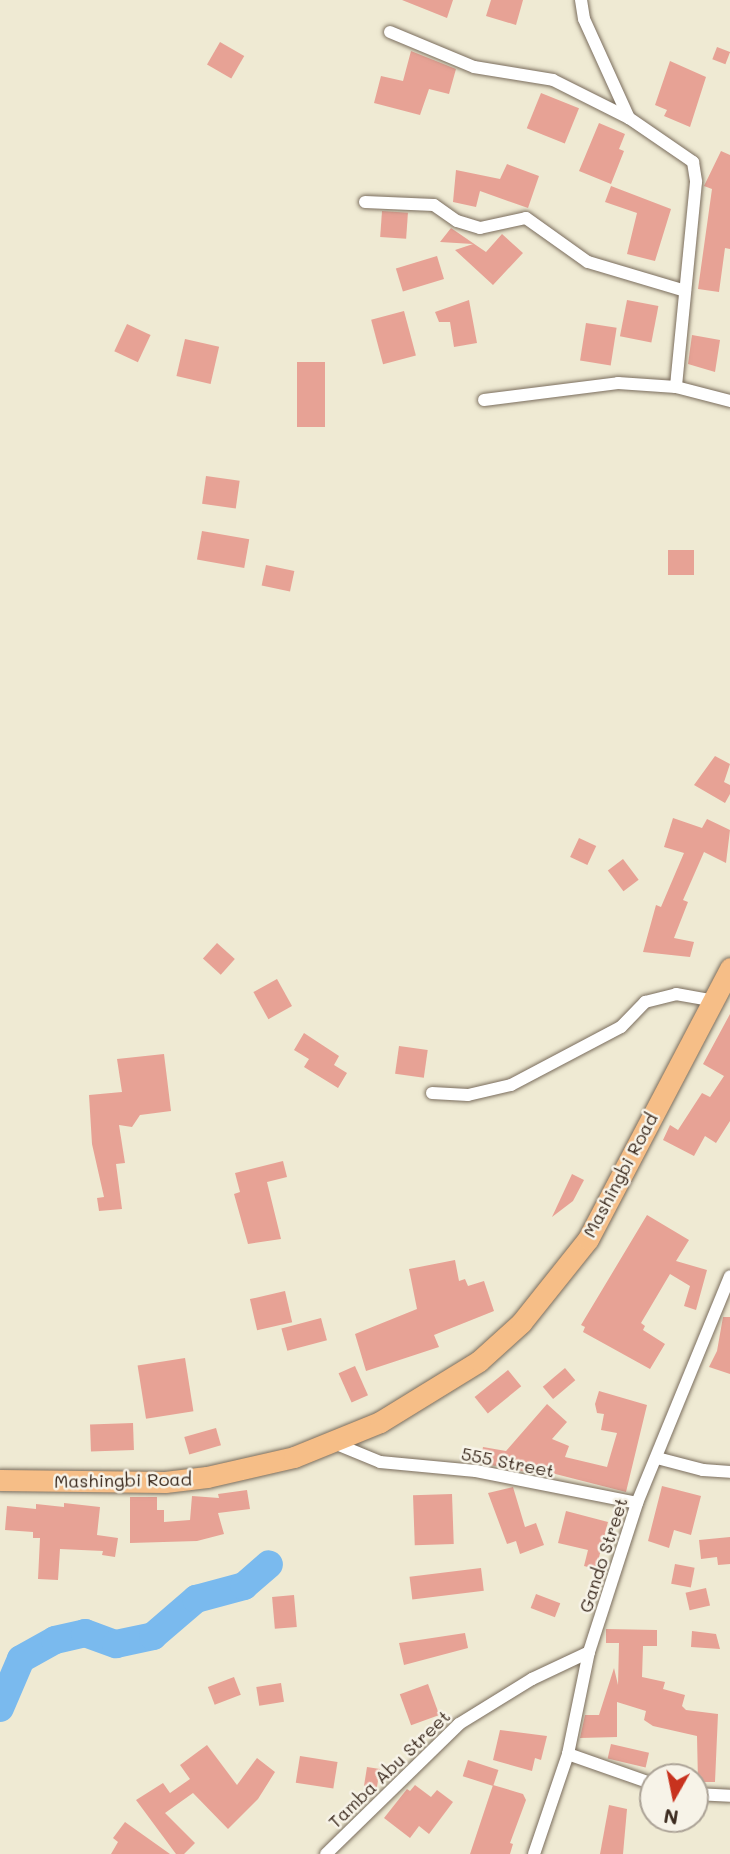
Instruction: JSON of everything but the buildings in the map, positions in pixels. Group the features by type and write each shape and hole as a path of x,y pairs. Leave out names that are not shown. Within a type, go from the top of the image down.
{"main road":[{"name":"Mashingbi Road","path":"0,1480 165,1482 294,1457 334,1443 443,1386 479,1362 521,1323 588,1239 611,1201 710,1000 730,968"}],"street":[{"path":"581,0 584,19 629,118"},
{"path":"390,32 474,66 553,80 629,118 692,162 696,182 676,387"},
{"path":"365,202 434,205 457,221 480,228 526,218 588,262 685,291"},
{"path":"484,400 618,383 676,387 730,401"},
{"path":"432,1093 468,1094 511,1085 621,1027 645,1002 676,993 710,1000"},
{"name":"Gando Street","path":"534,1854 568,1754 589,1652 637,1503 730,1276"},
{"name":"555 Street","path":"334,1443 380,1462 476,1471 637,1503"},
{"path":"657,1458 703,1470 730,1472"},
{"name":"Tamba Abu Street","path":"326,1854 459,1724 532,1679 589,1652"},
{"path":"568,1754 639,1779"},
{"path":"709,1795 730,1796"}],"waterway":[{"path":"0,1708 21,1659 55,1640 85,1633 116,1644 153,1636 196,1599 244,1586 269,1564"}]}
